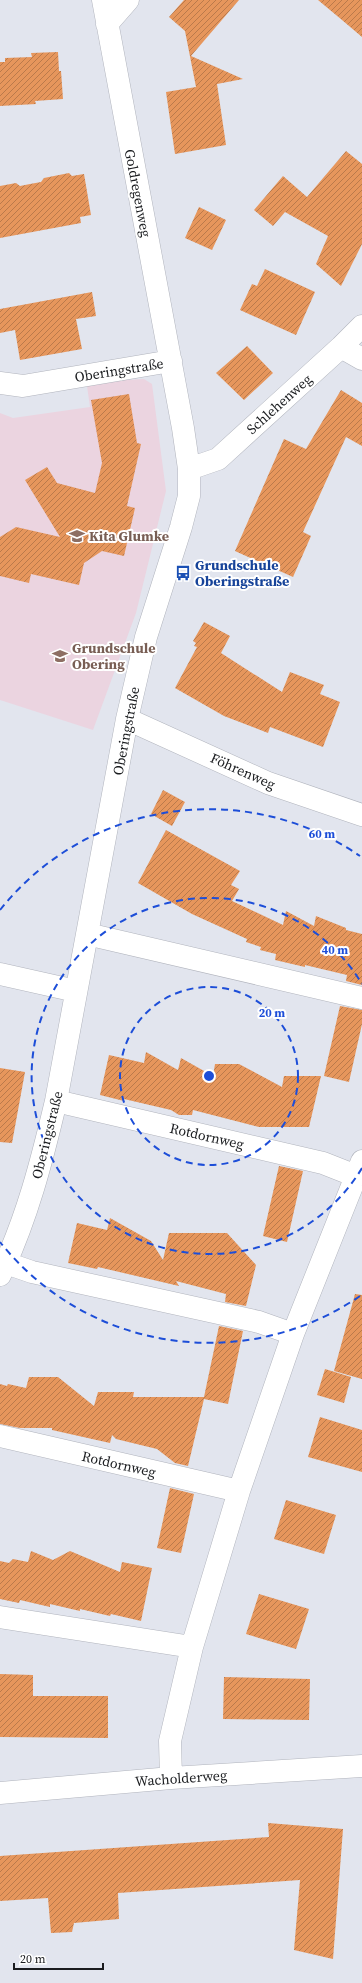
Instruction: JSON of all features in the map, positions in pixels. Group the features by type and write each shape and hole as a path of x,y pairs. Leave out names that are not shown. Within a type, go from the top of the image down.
{"street":[{"name":"Goldregenweg","path":"103,0 171,361"},
{"path":"107,24 128,0"},
{"name":"Schlehenweg","path":"189,469 218,459 362,326"},
{"path":"341,347 362,359"},
{"name":"Oberingstraße","path":"0,383 23,386 171,361 189,469 189,496 146,637 127,719 56,1101 42,1162 25,1215 3,1269"},
{"name":"Föhrenweg","path":"127,719 268,784 362,815"},
{"path":"87,934 362,998"},
{"path":"0,974 76,991"},
{"name":"Rotdornweg","path":"56,1101 323,1163 359,1169 293,1334 239,1491 192,1646 170,1741 171,1778"},
{"path":"3,1269 32,1272 259,1322 293,1334"},
{"name":"Rotdornweg","path":"0,1436 239,1491"},
{"path":"0,1617 192,1646"},
{"name":"Wacholderweg","path":"0,1792 171,1778 362,1766"}],"shaded area":[{"name":"Kita Glumke","path":"144,379 152,384 166,491 136,613 93,730 0,700 0,413 13,418 90,407 87,386 125,380"}],"building":[{"path":"184,0 239,0 191,56 243,79 217,84 226,145 175,154 166,92 196,87 185,31 169,17"},
{"path":"318,0 362,0 362,37 342,20"},
{"path":"58,52 63,99 35,101 36,104 0,106 0,62 5,62 5,58 32,57 31,53"},
{"path":"346,151 362,164 362,244 341,286 316,264 328,236 285,212 273,226 254,210 283,176 307,197"},
{"path":"69,173 72,176 84,174 91,215 80,217 81,223 0,238 0,186 16,183 20,186 41,182 44,178"},
{"path":"199,207 226,220 212,250 185,238"},
{"path":"265,269 315,292 296,335 240,310 252,284 257,286"},
{"path":"92,292 96,316 76,319 82,349 20,360 15,330 0,333 0,309"},
{"path":"247,346 273,373 244,400 216,373"},
{"path":"341,390 362,403 362,446 346,437 303,532 311,536 293,577 235,551 284,439 306,449"},
{"path":"129,394 137,443 141,444 127,506 135,508 124,556 102,551 84,563 79,585 31,574 29,583 0,576 0,537 16,527 60,537 25,480 47,467 57,483 95,493 102,463 91,400"},
{"path":"204,622 230,636 221,653 282,692 290,672 324,685 320,694 340,702 323,747 270,727 268,733 224,716 175,688 197,647 194,646 196,643 193,641"},
{"path":"163,790 185,802 172,826 151,814"},
{"path":"166,830 240,871 231,885 239,889 232,901 283,925 286,911 314,926 316,916 346,928 346,930 362,934 362,985 346,981 347,975 305,965 305,967 275,960 276,954 260,950 261,947 246,942 247,939 192,914 138,883"},
{"path":"340,1006 362,1010 362,1024 349,1082 324,1076"},
{"path":"146,1052 178,1070 181,1058 213,1076 215,1064 239,1064 282,1087 284,1076 321,1076 309,1127 259,1127 193,1110 192,1115 179,1115 171,1110 100,1095 109,1055 144,1063"},
{"path":"0,1068 25,1072 12,1143 0,1142"},
{"path":"279,1166 303,1171 287,1242 263,1236"},
{"path":"110,1218 151,1241 163,1260 169,1233 227,1233 256,1265 246,1306 225,1302 226,1294 176,1281 179,1286 98,1267 97,1269 68,1263 77,1223 107,1230"},
{"path":"355,1294 362,1295 362,1379 334,1371"},
{"path":"219,1326 243,1331 228,1404 204,1399 188,1466 175,1463 157,1449 116,1439 112,1435 110,1443 52,1430 52,1428 20,1428 0,1424 0,1384 7,1386 8,1384 26,1388 29,1377 58,1377 94,1406 98,1392 134,1392 133,1397 204,1397"},
{"path":"325,1369 351,1377 344,1403 317,1395"},
{"path":"320,1417 362,1430 362,1472 308,1457"},
{"path":"170,1488 194,1494 181,1553 157,1548"},
{"path":"286,1500 336,1515 324,1554 274,1539"},
{"path":"31,1551 53,1560 70,1551 120,1572 122,1562 152,1568 141,1621 111,1614 110,1616 80,1609 80,1611 50,1604 50,1607 20,1600 19,1603 0,1599 0,1561 9,1563 13,1559 28,1562"},
{"path":"259,1594 309,1609 296,1649 246,1634"},
{"path":"0,1674 33,1675 33,1696 108,1696 108,1738 0,1737"},
{"path":"224,1677 310,1679 309,1720 223,1719"},
{"path":"268,1823 343,1829 333,1959 294,1950 300,1880 118,1893 119,1919 74,1923 72,1932 51,1933 48,1898 0,1901 0,1856 269,1837"}],"place":[{"name":"Kita Glumke","path":"77,536"},
{"name":"Grundschule Oberingstraße","path":"183,573"},
{"name":"Grundschule Obering","path":"60,656"}]}
